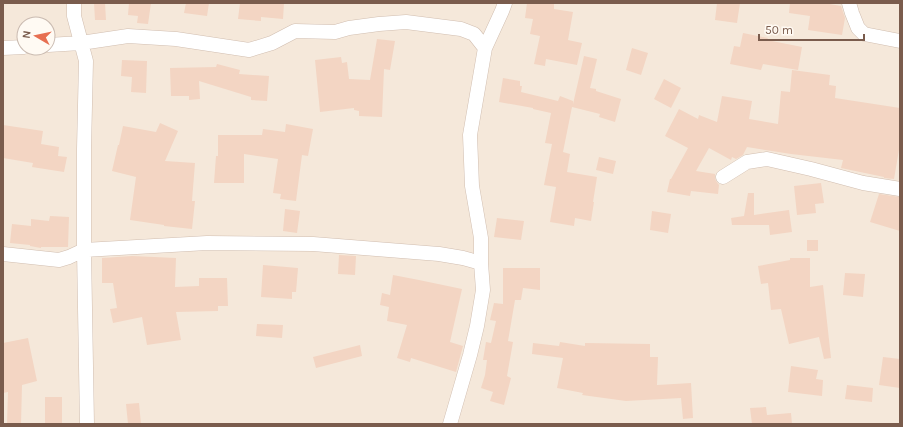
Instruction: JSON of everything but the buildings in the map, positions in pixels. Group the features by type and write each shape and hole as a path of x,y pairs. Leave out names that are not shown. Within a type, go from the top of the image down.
{"street":[{"path":"74,3 74,16 86,61 84,250 87,424"},
{"path":"450,424 470,355 483,290 481,238 472,186 470,135 485,48 505,3"},
{"path":"850,3 852,14 858,28 864,34 900,41"},
{"path":"56,45 81,43 128,36 176,39 249,50 272,43 295,31 335,32 349,28 406,22 462,29 474,34 485,48"},
{"path":"3,48 16,47"},
{"path":"723,177 747,162 767,159 863,183 900,188"},
{"path":"3,254 59,260 84,250 207,243 313,244 439,254 481,262"}],"shaded area":[{"path":"3,3 900,3 900,424 3,424"}]}
